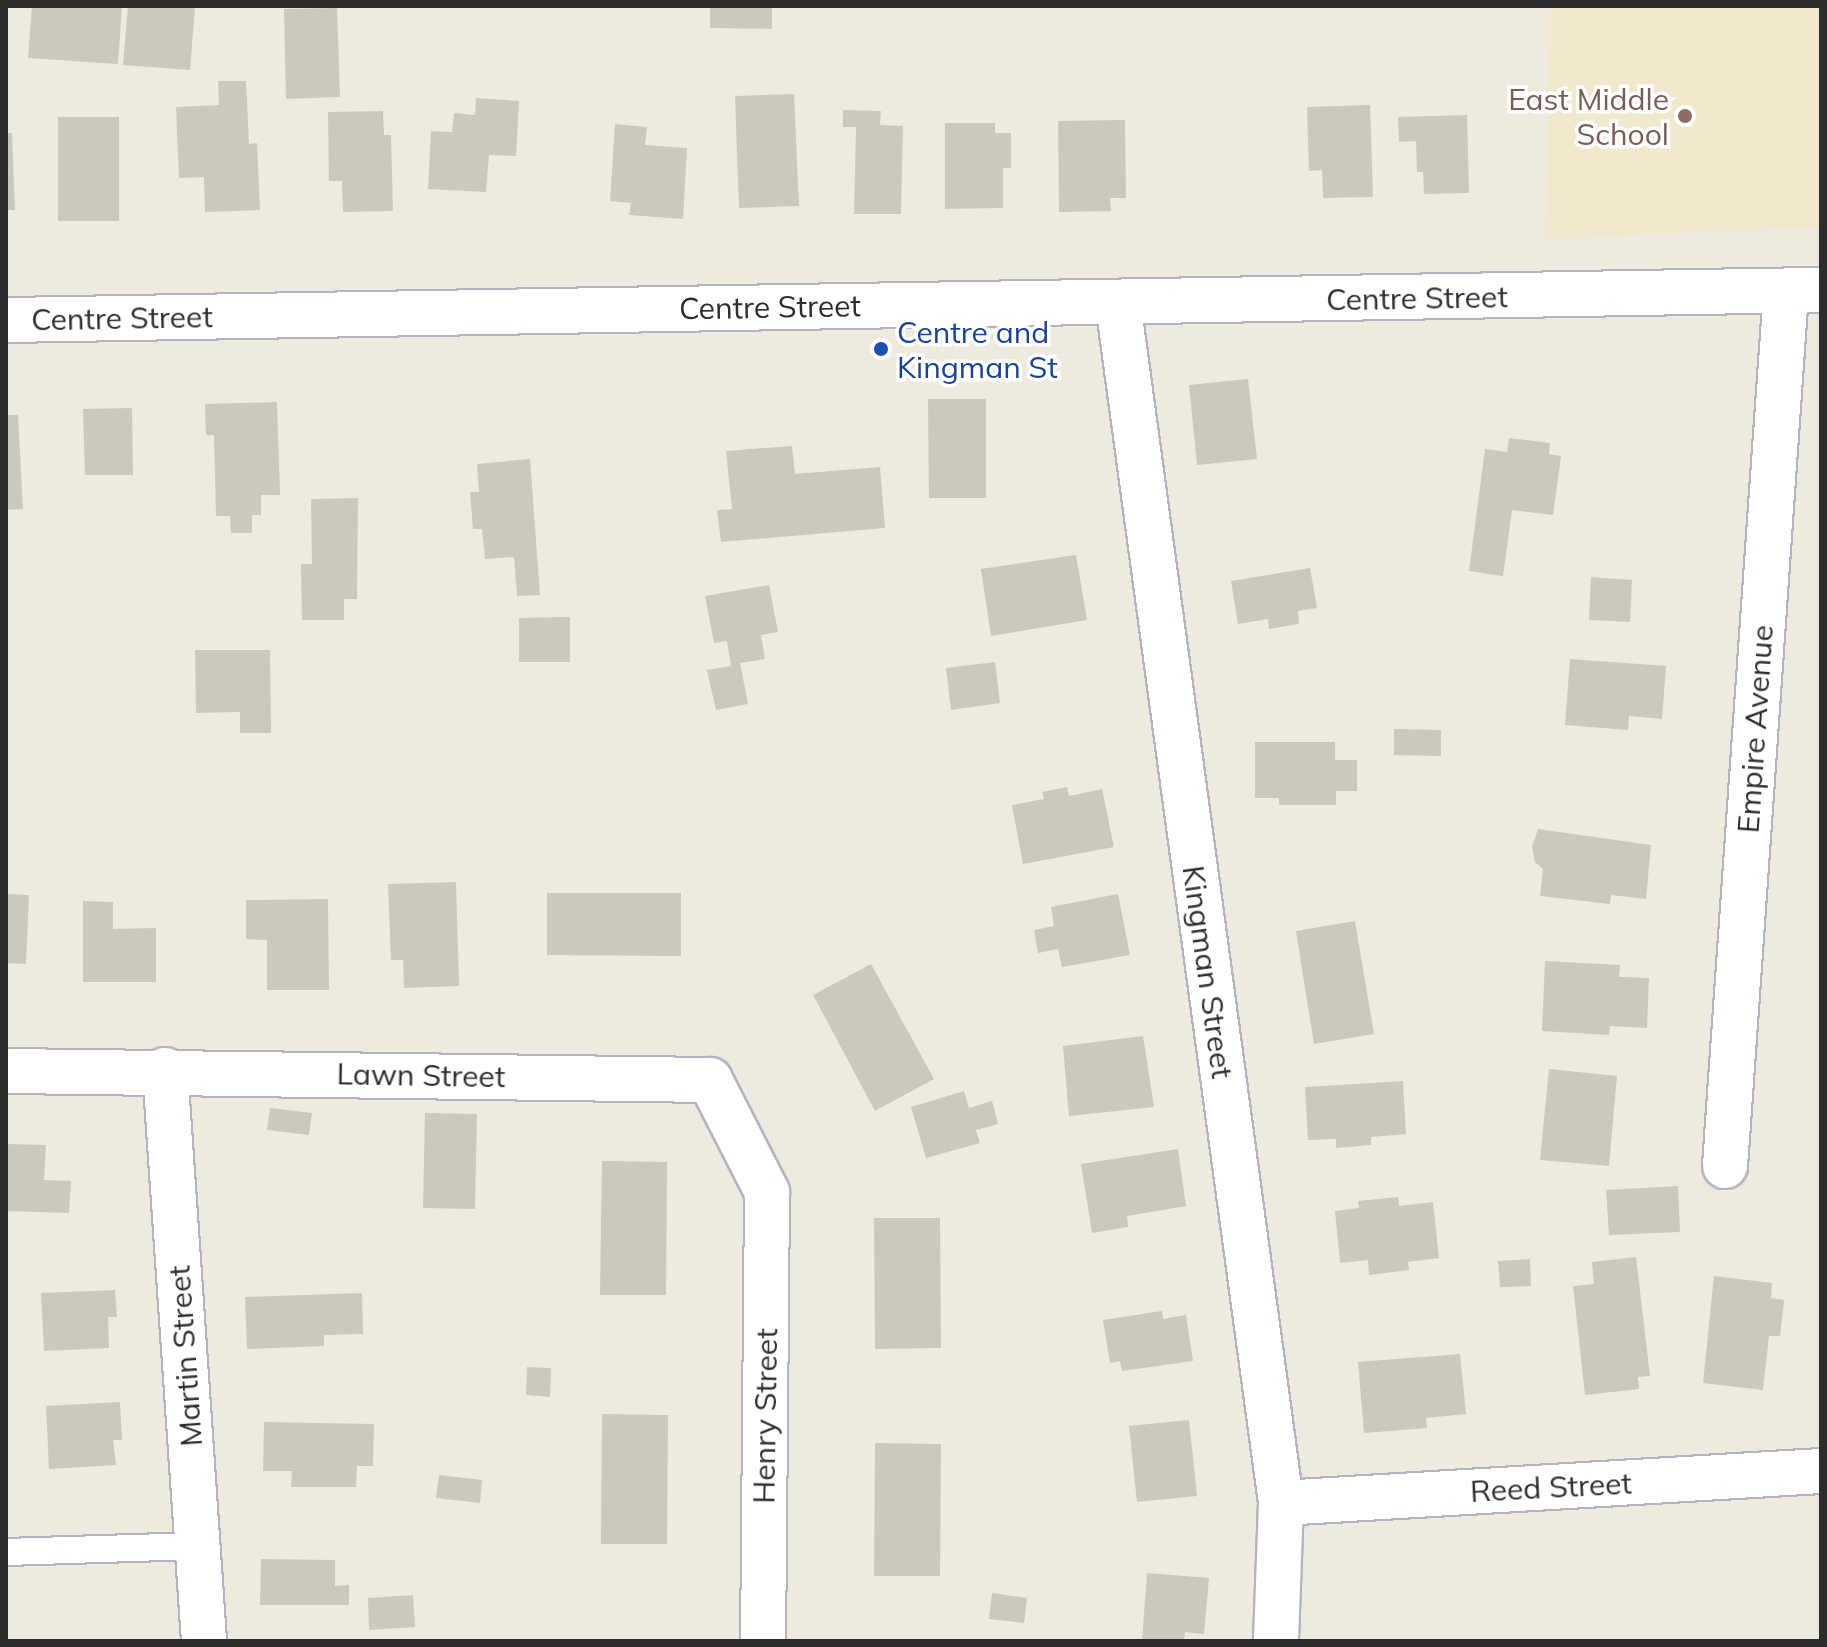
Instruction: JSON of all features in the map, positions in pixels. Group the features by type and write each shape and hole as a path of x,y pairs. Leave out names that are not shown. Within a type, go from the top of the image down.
{"street":[{"name":"Centre Street","path":"6,320 1804,291"},
{"name":"Empire Avenue","path":"1725,1166 1804,291"},
{"name":"Kingman Street","path":"1118,303 1281,1503 1276,1641"},
{"name":"Lawn Street","path":"6,1071 165,1070 710,1080 767,1192"},
{"name":"Martin Street","path":"165,1070 204,1641"},
{"name":"Henry Street","path":"763,1641 767,1192"},
{"name":"Reed Street","path":"1281,1503 1821,1471"}],"lane":[{"path":"6,1552 198,1546"}],"shaded area":[{"name":"East Middle School","path":"1550,6 1821,6 1821,227 1546,239"}],"building":[{"path":"32,6 122,6 118,64 28,58"},
{"path":"128,6 195,6 190,70 123,65"},
{"path":"710,6 772,6 772,29 710,28"},
{"path":"337,8 340,97 286,99 284,9"},
{"path":"218,81 246,81 249,144 257,143 260,210 205,212 204,177 179,178 176,107 219,105"},
{"path":"794,94 799,206 739,208 735,96"},
{"path":"476,98 519,101 516,156 489,155 486,192 428,189 431,131 452,132 454,113 475,115"},
{"path":"1370,105 1373,197 1323,198 1322,170 1309,171 1307,107"},
{"path":"843,110 881,111 880,125 903,126 901,214 854,214 856,127 843,127"},
{"path":"383,111 384,135 391,135 393,211 343,212 342,181 329,181 328,112"},
{"path":"1467,115 1469,193 1424,194 1423,172 1417,172 1416,141 1399,142 1398,117"},
{"path":"58,117 119,117 119,221 58,221"},
{"path":"1125,120 1126,198 1110,198 1111,211 1059,212 1058,121"},
{"path":"945,123 995,123 995,133 1011,133 1011,168 1003,168 1003,208 945,209"},
{"path":"615,124 647,127 645,145 687,148 683,219 629,215 631,203 610,201"},
{"path":"6,133 12,133 15,210 6,210"},
{"path":"1248,379 1257,459 1197,465 1189,385"},
{"path":"928,399 986,399 986,498 929,498"},
{"path":"277,402 280,495 261,495 261,515 252,515 252,533 231,533 230,516 216,516 214,435 206,435 205,404"},
{"path":"132,408 133,475 85,475 83,409"},
{"path":"6,415 18,415 23,509 6,510"},
{"path":"1509,438 1550,443 1549,454 1561,456 1553,515 1512,510 1503,576 1469,571 1485,449 1507,452"},
{"path":"792,446 795,474 880,467 885,528 721,542 717,510 732,509 726,451"},
{"path":"530,459 540,595 517,596 514,557 485,559 482,529 473,529 470,492 479,492 477,464"},
{"path":"358,498 357,599 344,599 344,620 302,620 301,564 312,564 311,499"},
{"path":"1076,555 1087,620 991,636 981,569"},
{"path":"1310,568 1317,608 1298,611 1299,624 1269,629 1268,619 1238,624 1231,581"},
{"path":"1591,577 1632,580 1630,622 1589,620"},
{"path":"769,585 778,632 761,635 765,659 740,663 748,704 716,710 707,670 731,666 727,641 714,643 705,596"},
{"path":"570,617 570,662 519,662 519,618"},
{"path":"195,650 270,650 271,733 240,733 240,712 196,713"},
{"path":"1570,659 1666,666 1662,719 1629,716 1628,730 1565,725"},
{"path":"995,662 1000,703 951,710 946,668"},
{"path":"1394,729 1441,730 1441,756 1394,755"},
{"path":"1255,742 1335,742 1335,760 1357,760 1357,791 1336,791 1336,805 1279,805 1279,798 1255,798"},
{"path":"1067,787 1069,796 1102,789 1114,847 1023,864 1012,805 1044,799 1042,792"},
{"path":"1538,829 1651,845 1646,899 1611,895 1610,904 1540,896 1543,869 1535,862 1532,847"},
{"path":"456,882 459,986 404,988 403,960 391,960 388,884"},
{"path":"547,893 681,893 681,956 547,955"},
{"path":"6,894 29,895 26,964 6,963"},
{"path":"1118,894 1130,955 1062,967 1058,949 1038,953 1034,930 1054,926 1051,907"},
{"path":"328,899 329,990 267,990 267,940 246,939 246,900"},
{"path":"83,901 113,902 113,929 156,928 156,982 83,982"},
{"path":"1355,921 1374,1034 1314,1044 1296,931"},
{"path":"1545,961 1620,965 1619,977 1649,978 1647,1028 1610,1026 1609,1035 1542,1031"},
{"path":"871,964 934,1079 875,1111 813,995"},
{"path":"1143,1036 1154,1107 1069,1116 1063,1046"},
{"path":"1549,1069 1617,1076 1609,1166 1540,1160"},
{"path":"1403,1081 1406,1134 1371,1137 1371,1145 1336,1148 1336,1139 1308,1140 1305,1087"},
{"path":"964,1091 969,1108 992,1101 998,1124 976,1130 980,1143 926,1158 911,1107"},
{"path":"270,1108 312,1113 309,1135 267,1130"},
{"path":"425,1113 477,1114 475,1209 423,1208"},
{"path":"6,1144 46,1145 44,1180 71,1181 69,1213 6,1211"},
{"path":"1178,1149 1186,1206 1127,1216 1128,1227 1092,1233 1081,1164"},
{"path":"602,1161 667,1162 666,1295 600,1295"},
{"path":"1678,1186 1680,1232 1609,1235 1606,1190"},
{"path":"1398,1197 1399,1206 1433,1202 1439,1258 1408,1262 1409,1270 1369,1275 1368,1260 1340,1263 1335,1211 1359,1208 1358,1201"},
{"path":"874,1218 940,1218 941,1348 875,1349"},
{"path":"1636,1257 1650,1376 1638,1377 1639,1389 1585,1395 1573,1286 1594,1284 1592,1262"},
{"path":"1530,1259 1531,1286 1500,1287 1498,1261"},
{"path":"1714,1276 1772,1283 1771,1298 1784,1300 1780,1336 1769,1336 1763,1390 1703,1383"},
{"path":"115,1290 117,1317 108,1317 109,1348 44,1351 41,1293"},
{"path":"362,1293 363,1334 324,1335 324,1346 247,1349 245,1297"},
{"path":"1162,1311 1163,1319 1186,1315 1193,1361 1122,1371 1120,1361 1110,1363 1103,1320"},
{"path":"1460,1354 1466,1414 1426,1418 1427,1428 1364,1433 1358,1362"},
{"path":"527,1367 551,1368 550,1397 526,1395"},
{"path":"120,1402 122,1440 113,1440 116,1465 49,1469 46,1406"},
{"path":"602,1414 668,1415 667,1544 601,1544"},
{"path":"1189,1420 1197,1496 1137,1502 1129,1426"},
{"path":"264,1422 374,1424 373,1466 357,1466 356,1487 291,1487 292,1471 263,1471"},
{"path":"875,1443 941,1444 940,1576 874,1576"},
{"path":"439,1475 482,1480 480,1503 436,1498"},
{"path":"261,1559 335,1560 335,1586 349,1585 349,1605 260,1605"},
{"path":"1147,1573 1209,1578 1204,1634 1185,1632 1184,1641 1142,1641"},
{"path":"992,1593 1027,1598 1024,1623 989,1619"},
{"path":"413,1595 415,1627 369,1630 368,1598"}],"place":[{"name":"East Middle School","path":"1685,116"},
{"name":"Centre and Kingman St","path":"881,349"}]}
